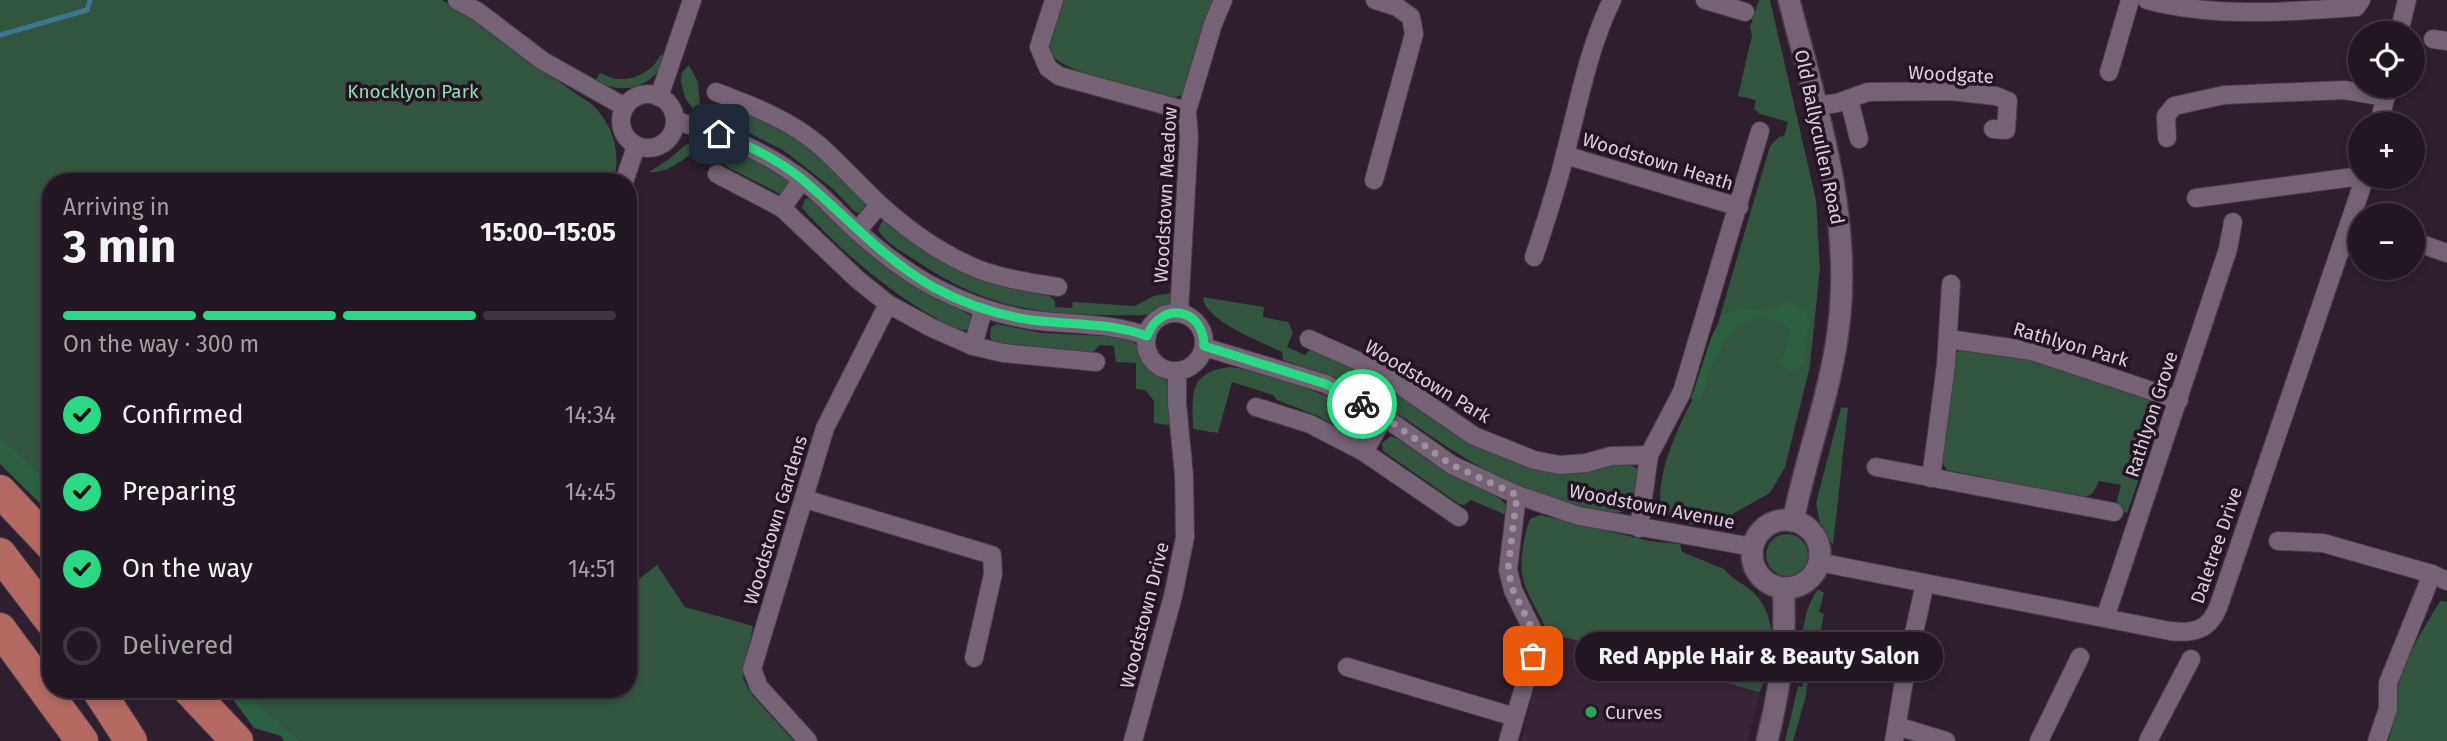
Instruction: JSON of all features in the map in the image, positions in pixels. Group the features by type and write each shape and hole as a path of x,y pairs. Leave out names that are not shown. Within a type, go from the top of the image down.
{"highway":[{"path":"0,491 42,535"},
{"path":"0,554 42,609"},
{"path":"0,628 42,686"},
{"path":"51,698 82,741"},
{"path":"103,698 131,741"},
{"path":"197,698 237,741"}],"street":[{"path":"457,0 477,11 543,61 625,107"},
{"path":"659,97 692,0"},
{"path":"1054,0 1039,47 1048,68 1059,76 1187,111"},
{"name":"Woodstown Meadow","path":"1180,313 1189,137 1187,111 1213,24 1223,0"},
{"path":"1374,180 1414,34 1411,17 1397,7 1375,0"},
{"name":"Woodstown Heath","path":"1535,257 1565,155 1580,88 1612,0"},
{"path":"1705,0 1744,14"},
{"name":"Old Ballycullen Road","path":"1789,0 1816,106 1841,232 1840,313 1834,359 1793,521"},
{"path":"2109,72 2130,0"},
{"path":"2147,0 2202,10 2280,12 2356,6 2361,0"},
{"path":"2402,21 2407,0"},
{"path":"2167,138 2166,116 2175,106 2224,95 2348,90"},
{"name":"Woodgate","path":"1816,106 1868,92 1950,91 1996,96 2008,101 2009,109 2006,130 1993,129"},
{"path":"716,92 779,118 809,138 879,205 915,233 953,256 980,270 1019,281 1058,287"},
{"path":"644,94 659,97 671,106 676,121 670,138 663,145 654,148 636,146 629,141 621,124 625,107 644,94"},
{"path":"1849,99 1859,139"},
{"path":"676,121 719,134 763,153 802,180 892,259 934,287 983,310 1031,320 1125,328 1147,336"},
{"path":"1639,528 1650,455 1682,392 1760,131"},
{"path":"627,173 636,146"},
{"name":"Woodstown Heath","path":"1565,155 1739,207"},
{"path":"717,174 782,208 857,279 888,304 932,328 974,346 1003,353 1096,362"},
{"path":"2196,198 2348,178"},
{"path":"782,208 802,180"},
{"path":"857,231 879,205"},
{"name":"Rathlyon Grove","path":"2105,618 2228,249 2233,222"},
{"name":"Daletree Drive","path":"1818,562 2185,633 2201,629 2216,614 2348,243"},
{"path":"2425,245 2447,253"},
{"path":"1931,478 1948,340 1951,284"},
{"name":"Woodstown Gardens","path":"808,741 759,687 752,669 825,428 888,304"},
{"path":"974,346 983,310"},
{"path":"1171,313 1180,313 1196,321 1204,337 1204,346 1195,364 1177,371 1160,367 1153,361 1148,353 1147,336 1155,321 1171,313"},
{"name":"Woodstown Park","path":"1309,339 1378,370 1474,436 1534,460 1560,465 1586,463 1611,456 1650,455"},
{"name":"Rathlyon Park","path":"1948,340 2032,351 2179,400"},
{"name":"Woodstown Avenue","path":"1204,346 1326,384 1384,417 1452,465 1517,495 1579,516 1753,547"},
{"name":"Woodstown Drive","path":"1133,741 1173,596 1185,537 1177,371"},
{"path":"1256,407 1310,424 1364,452 1459,517"},
{"path":"1364,452 1384,417"},
{"path":"1876,467 2115,512"},
{"path":"1508,741 1533,656 1534,633 1513,590 1508,570 1517,495"},
{"path":"805,499 992,555 993,574 974,658"},
{"path":"1793,521 1810,531 1816,539 1819,548 1818,562 1804,583 1783,588 1762,579 1752,559 1753,547 1756,537 1772,523 1793,521"},
{"path":"2278,541 2323,543 2439,578 2388,683 2388,709 2377,741"},
{"path":"1925,583 1895,733 1946,741"},
{"path":"1767,741 1782,671 1785,635 1783,588"},
{"path":"2039,741 2080,657"},
{"path":"2148,741 2190,659"},
{"path":"1347,667 1515,717"}],"shaded area":[{"path":"1549,626 1762,684 1747,741 1521,741"}],"green space":[{"name":"Knocklyon Park","path":"0,0 442,0 474,19 521,56 593,105 606,122 614,140 615,173 42,173 42,475 0,436"},
{"path":"1063,0 1212,0 1184,94 1174,98 1127,86 1087,74 1057,60 1051,53 1050,40"},
{"path":"1759,0 1770,0 1816,200 1820,268 1810,366 1785,467 1770,493 1734,513 1725,525 1695,520 1693,525 1671,518 1661,509 1662,479 1677,431 1699,388 1770,146 1784,136 1788,122 1760,114 1754,109 1756,100 1738,96 1752,35 1750,27"},
{"path":"660,55 669,58 654,76 637,86 618,88 595,81 600,73 620,79 640,75 654,65"},
{"path":"689,65 698,82 700,105 720,115 726,107 731,106 777,126 819,153 870,206 863,214 855,212 833,189 783,150 745,131 699,117 685,98 681,81 682,72"},
{"path":"697,139 734,149 783,175 791,183 785,195 729,168 724,163 726,155 702,148 671,167 649,172"},
{"path":"805,199 813,199 927,293 970,315 973,322 971,328 961,330 946,324 879,280 831,239 802,208"},
{"path":"883,220 1002,285 1050,296 1055,301 1055,307 1072,308 1073,302 1135,306 1154,296 1177,292 1166,307 1158,312 1141,315 1057,313 1009,304 962,288 900,250 878,230"},
{"path":"1203,297 1264,307 1263,317 1288,322 1293,333 1287,347 1305,355 1312,349 1327,352 1559,473 1585,473 1621,463 1633,466 1639,471 1633,502 1622,512 1603,512 1543,495 1498,476 1360,391 1283,360 1282,352 1223,322 1206,306"},
{"path":"1789,302 1805,309 1810,323 1806,336 1804,365 1789,372 1779,363 1791,333 1780,320 1756,317 1741,324 1724,342 1701,400 1691,399 1711,338 1722,315 1742,308 1766,311"},
{"path":"997,324 1042,333 1127,337 1139,347 1147,362 1169,383 1176,426 1154,423 1154,401 1145,390 1136,389 1136,363 1116,362 1114,346 1100,345 1092,353 995,344 990,338 991,327"},
{"path":"1963,348 2054,363 2154,397 2158,401 2161,416 2127,513 2115,509 2121,485 2099,481 2092,494 2079,497 1947,470 1941,461 1953,355"},
{"path":"1231,367 1285,381 1330,398 1350,407 1371,426 1365,435 1351,435 1318,416 1277,400 1273,395 1232,382 1218,433 1193,429 1194,395 1200,379 1217,369"},
{"path":"1841,407 1848,408 1833,545 1821,529 1816,503"},
{"path":"0,436 42,475 42,505 0,464"},
{"path":"1391,436 1435,465 1499,498 1508,506 1511,517 1471,500 1464,505 1459,504 1383,451 1382,443"},
{"path":"1540,515 1650,541 1680,544 1682,552 1724,569 1754,593 1767,614 1772,641 1769,668 1759,692 1547,632 1525,586 1522,570 1527,527 1530,519"},
{"path":"1787,534 1802,540 1808,555 1802,570 1787,576 1772,570 1766,555 1772,540"},
{"path":"657,565 685,607 753,626 743,678 752,695 794,741 301,741 254,698 637,698 637,578 639,579"},
{"path":"1818,589 1824,593 1819,612 1824,614 1816,653 1806,651 1807,640 1802,639 1807,613"},
{"path":"2440,601 2447,602 2447,741 2388,741 2403,671"},
{"path":"1804,674 1809,675 1805,699 1793,741 1785,741 1798,686 1802,687"},
{"path":"232,698 254,698 301,741 284,741 281,736 254,728"}],"waterway":[{"path":"0,35 87,10 90,0"}],"way so far":[{"path":"1362,404 1452,465 1517,495 1508,570 1513,590 1534,633 1533,656"}],"place":[{"name":"Red Apple Hair & Beauty Salon","path":"1533,656"},
{"name":"Curves","path":"1591,712"}],"route":[{"path":"719,134 763,153 802,180 892,259 934,287 983,310 1031,320 1125,328 1147,336 1155,321 1171,313 1180,313 1196,321 1204,337 1204,346 1326,384 1362,404"}]}
